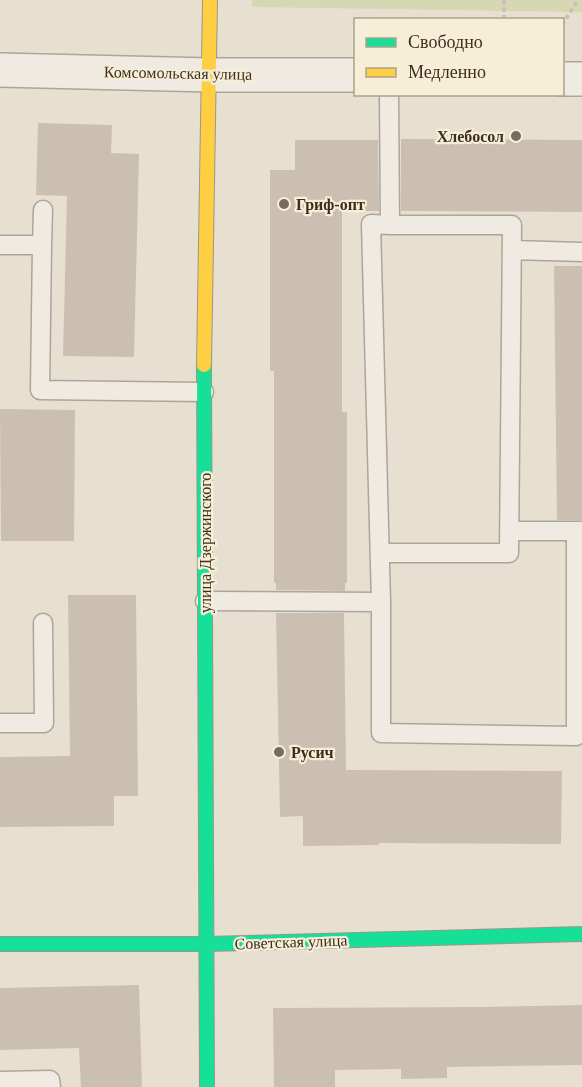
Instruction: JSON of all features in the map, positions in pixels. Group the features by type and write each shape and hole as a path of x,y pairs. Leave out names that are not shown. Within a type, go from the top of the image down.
{"street":[{"name":"улица Дзержинского","path":"207,1087 204,392 210,0"},
{"name":"Комсомольская улица","path":"0,70 210,75 354,75"},
{"path":"564,79 582,79"},
{"name":"Советская улица","path":"0,944 206,944 582,934"}],"lane":[{"path":"389,96 390,225"},
{"path":"43,210 40,390 204,392"},
{"path":"381,553 509,553 512,225 371,224 381,553 381,733 576,736 579,531 510,531"},
{"path":"0,244 42,245"},
{"path":"512,250 582,252"},
{"path":"206,601 381,602"},
{"path":"0,723 44,723 43,623"},
{"path":"0,1081 51,1080 51,1087"}],"path":[{"path":"504,0 504,18"},
{"path":"564,22 578,0"}],"green space":[{"path":"252,0 582,0 582,12 252,7"}],"building":[{"path":"38,123 112,125 111,153 139,154 134,357 63,356 67,196 36,195"},
{"path":"401,139 582,140 582,212 401,211"},
{"path":"295,140 378,140 379,211 342,211 342,412 347,412 347,583 345,583 345,591 276,590 276,583 274,583 274,371 270,371 270,170 295,170"},
{"path":"554,266 582,266 582,520 557,520"},
{"path":"0,409 75,410 74,541 1,541"},
{"path":"68,595 136,595 138,796 114,796 114,826 0,827 0,757 70,756"},
{"path":"276,613 344,613 346,770 562,771 561,844 379,843 379,845 303,846 303,816 280,817"},
{"path":"139,985 142,1087 81,1087 79,1048 0,1050 0,988"},
{"path":"582,1005 582,1065 447,1067 447,1078 401,1079 401,1069 335,1070 335,1087 274,1087 273,1008"}],"traffic: fast":[{"path":"204,365 207,1087"},
{"path":"0,944 206,944 582,934"}],"traffic: slow":[{"path":"204,365 210,0"}],"place":[{"name":"Хлебосол","path":"516,136"},
{"name":"Гриф-опт","path":"284,204"},
{"name":"Русич","path":"279,752"}]}
